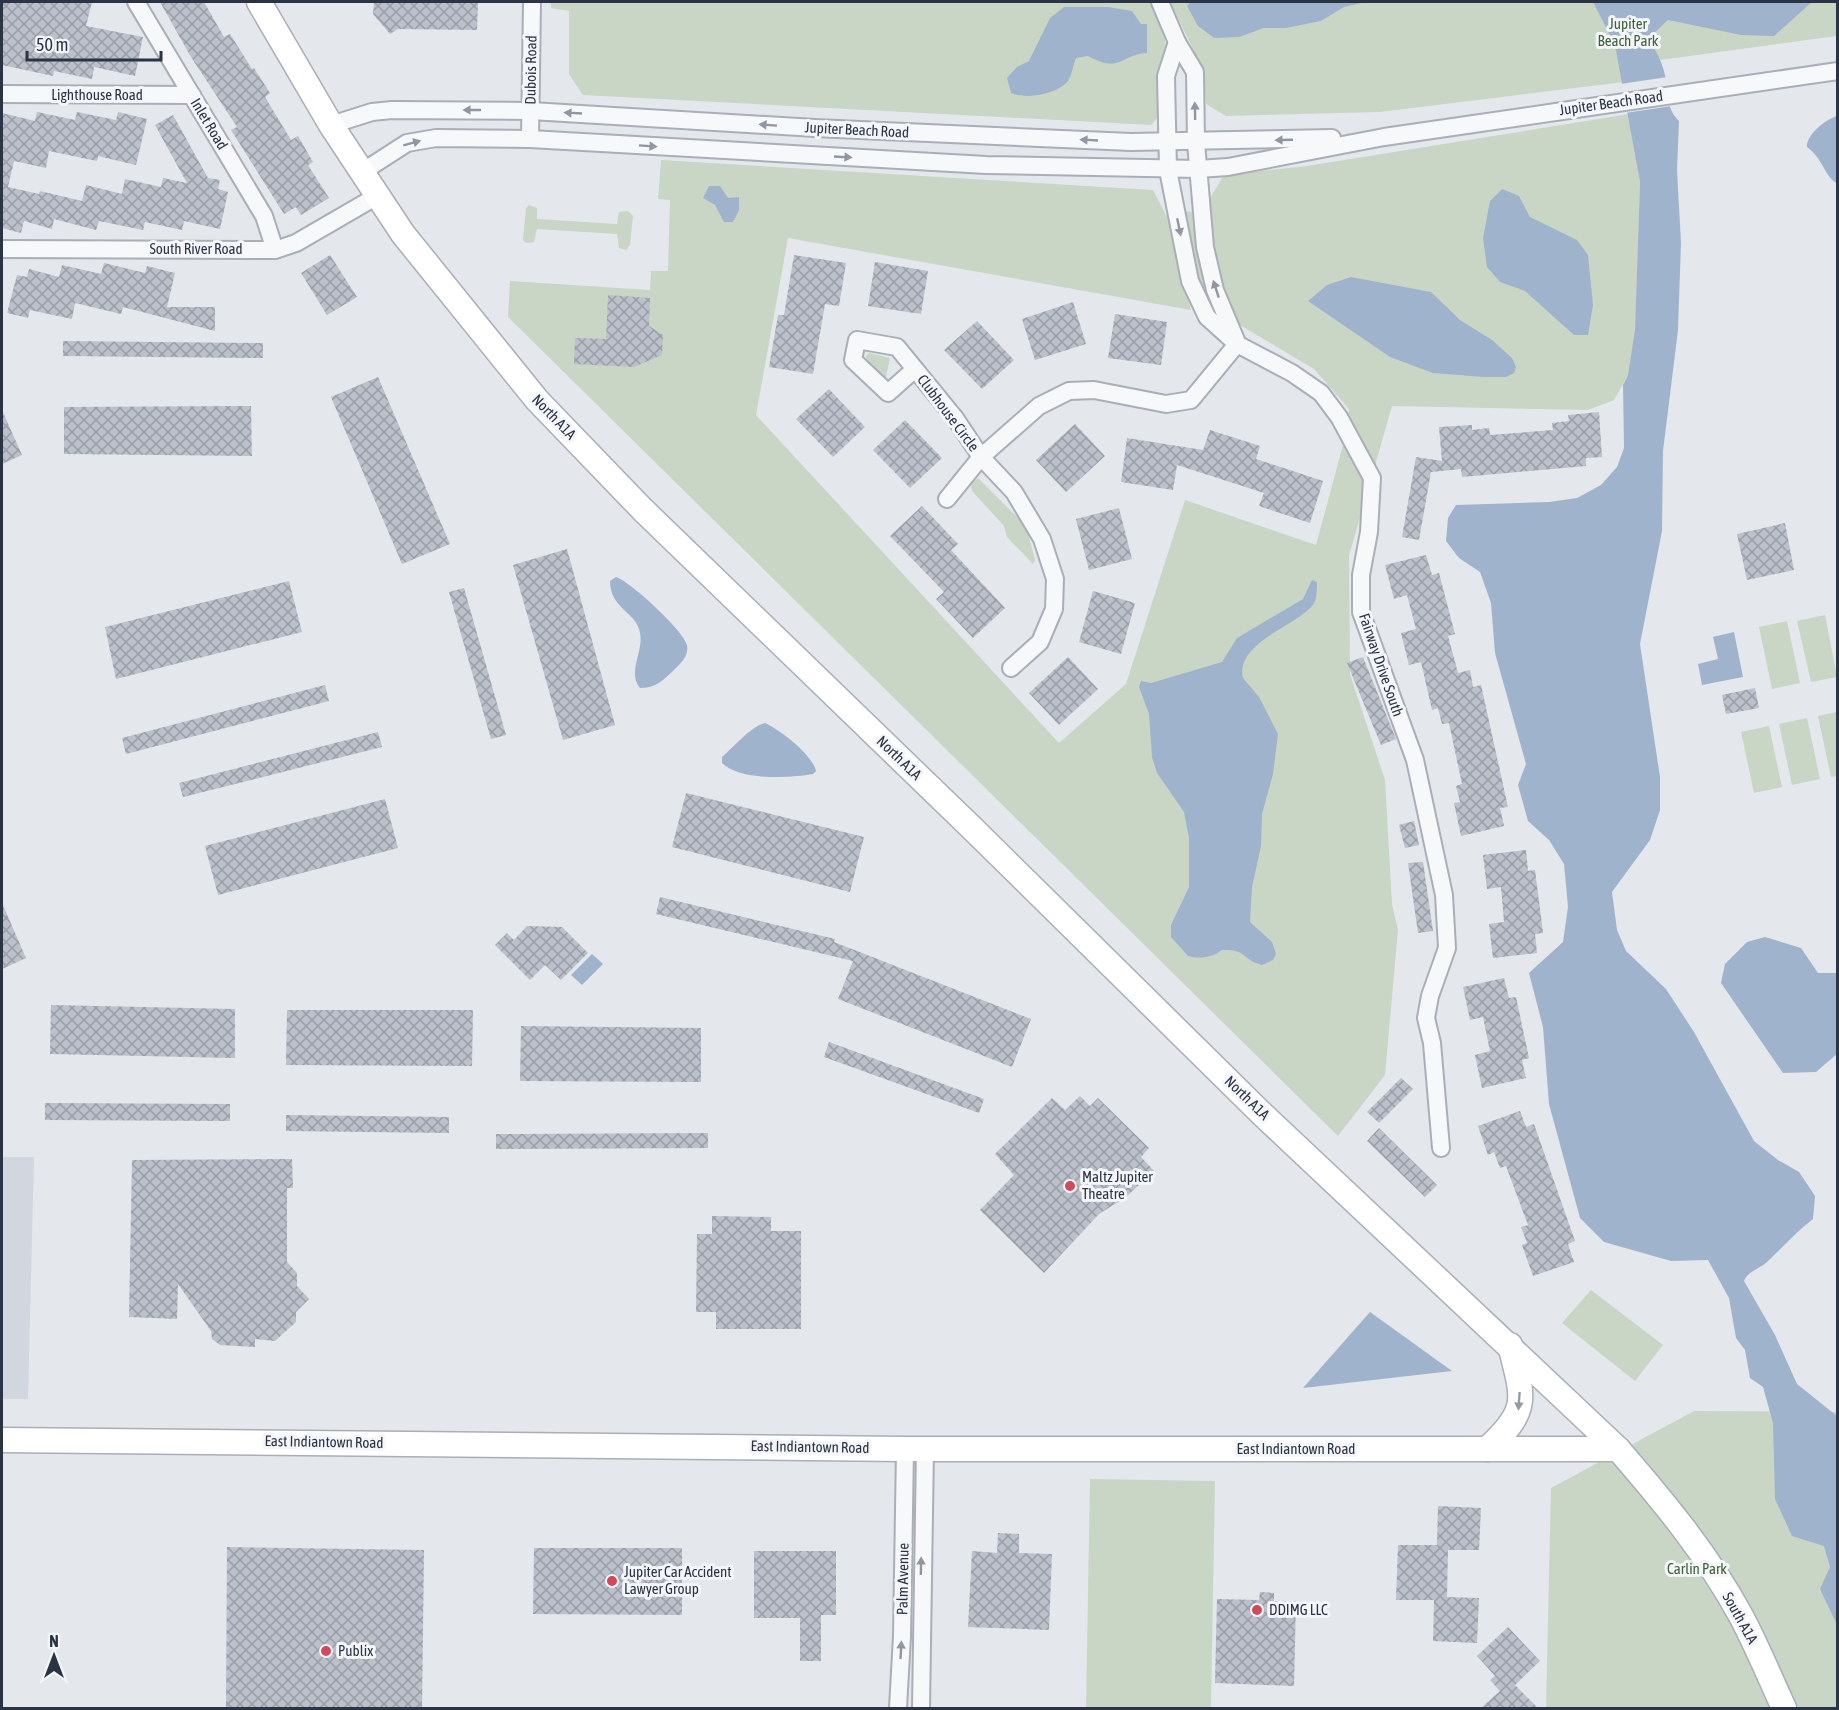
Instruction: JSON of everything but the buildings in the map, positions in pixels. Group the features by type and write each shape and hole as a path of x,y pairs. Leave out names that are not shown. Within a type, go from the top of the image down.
{"street":[{"name":"Inlet Road","path":"136,2 264,216 275,250"},
{"name":"North A1A","path":"259,2 332,125 403,234 537,400 643,510 974,830 1261,1113 1510,1344 1618,1449"},
{"name":"Dubois Road","path":"530,140 532,2"},
{"path":"1160,2 1177,42 1195,72 1196,143 1205,247 1215,290 1237,344"},
{"name":"Fairway Drive South","path":"1177,42 1166,76 1168,170 1191,281 1207,317 1237,344 1292,373 1320,393 1340,417 1372,478 1369,532 1361,575 1361,612 1415,760 1444,896 1447,948 1430,996 1426,1018 1432,1042 1441,1148"},
{"name":"Jupiter Beach Road","path":"362,172 407,143 426,140 530,140 986,165 1198,170 1228,167 1384,136 1838,71"},
{"name":"Lighthouse Road","path":"2,94 192,95"},
{"name":"Jupiter Beach Road","path":"332,125 372,111 531,111 827,129 1168,143 1384,136"},
{"name":"South River Road","path":"2,249 275,250 296,243 377,196"},
{"name":"Clubhouse Circle","path":"946,499 981,457 1039,406 1069,391 1094,390 1166,404 1191,400 1237,344"},
{"name":"Clubhouse Circle","path":"915,369 955,418 981,457 1014,492 1042,539 1055,579 1054,609 1040,642 1011,668"},
{"path":"1487,1449 1507,1430 1518,1415 1520,1385 1510,1344"},
{"name":"East Indiantown Road","path":"2,1440 915,1449 1618,1449"},
{"name":"Palm Avenue","path":"898,1708 915,1449"},
{"name":"Palm Avenue","path":"915,1449 921,1708"},
{"name":"South A1A","path":"1618,1449 1662,1500 1703,1556 1740,1614 1784,1708"}],"shaded area":[{"path":"2,1157 34,1157 28,1399 2,1399"}],"green space":[{"path":"551,2 1150,2 1163,27 1166,48 1157,73 1158,117 1151,125 583,95 569,74 569,11 551,8"},
{"name":"Jupiter Beach Park","path":"1170,2 1837,2 1837,36 1623,65 1624,82 1380,112 1226,116 1206,104 1203,69"},
{"path":"1629,114 1640,182 1635,341 1628,375 1614,400 1588,410 1392,406 1349,556 1350,674 1385,780 1392,904 1398,930 1385,1075 1338,1136 508,317 510,281 650,290 651,271 668,271 670,200 658,199 661,160 1153,190 1169,221 1191,310 788,238 756,415 1059,743 1126,684 1185,500 1316,545 1344,441 1349,409 1314,369 1240,325 1229,305 1217,272 1210,198 1224,175 1307,166"},
{"path":"529,205 537,208 537,219 617,224 619,212 628,211 633,216 630,245 626,250 619,248 617,234 537,229 534,242 526,243 523,240 526,208"},
{"path":"1187,211 1192,212 1198,259 1217,314 1196,279 1185,214"},
{"path":"869,353 890,358 886,377 871,365 866,356"},
{"path":"978,478 1026,526 1035,560 1033,564 1007,537 1004,526 972,491 971,484"},
{"path":"1825,615 1837,677 1811,682 1797,621"},
{"path":"1787,621 1800,683 1772,689 1759,627"},
{"path":"1837,712 1837,776 1831,777 1818,716"},
{"path":"1807,718 1820,779 1792,785 1779,724"},
{"path":"1769,726 1782,787 1754,793 1741,732"},
{"path":"1591,1290 1663,1345 1635,1381 1562,1323"},
{"name":"Carlin Park","path":"1694,1411 1837,1412 1837,1708 1546,1708 1551,1488"},
{"path":"1090,1479 1215,1481 1211,1708 1086,1708"}],"water":[{"path":"1190,2 1366,2 1344,7 1321,21 1286,28 1264,28 1239,37 1214,38 1198,26 1187,6"},
{"path":"1593,2 1812,2 1774,36 1741,35 1668,20 1648,39 1662,65 1669,105 1679,121 1677,170 1681,243 1678,330 1663,451 1662,531 1640,644 1660,777 1660,810 1650,840 1612,892 1617,930 1626,951 1666,989 1694,1032 1754,1141 1778,1160 1799,1172 1815,1196 1813,1219 1744,1281 1775,1335 1797,1384 1837,1416 1837,1625 1820,1589 1830,1567 1824,1546 1792,1536 1775,1499 1773,1423 1763,1387 1750,1378 1745,1350 1736,1338 1729,1298 1708,1260 1671,1261 1604,1242 1580,1218 1549,1104 1543,1027 1529,973 1563,942 1568,907 1564,864 1549,840 1528,821 1518,785 1526,764 1495,653 1491,603 1480,572 1459,558 1446,541 1448,518 1456,505 1549,502 1577,498 1601,485 1617,467 1624,448 1623,385 1628,375 1635,330 1640,182 1615,45"},
{"path":"1064,7 1108,7 1132,11 1141,24 1147,24 1147,53 1114,63 1099,61 1088,56 1076,58 1071,76 1063,86 1033,96 1011,93 1007,78 1017,67 1029,61 1050,18"},
{"path":"1837,116 1837,183 1807,147 1810,138 1818,128"},
{"path":"709,186 720,186 728,198 739,197 739,210 733,222 724,222 715,205 703,198"},
{"path":"1502,189 1519,196 1530,217 1577,240 1588,255 1593,305 1588,335 1574,335 1525,291 1500,282 1487,267 1483,238 1490,201"},
{"path":"1351,277 1431,292 1460,320 1492,340 1512,358 1516,367 1514,373 1506,377 1484,377 1433,373 1390,357 1308,301 1327,285"},
{"path":"616,577 656,608 677,629 687,645 687,653 681,663 654,686 640,688 636,682 635,668 641,640 640,633 634,620 614,598 610,581"},
{"path":"1312,580 1317,582 1313,605 1305,613 1257,645 1248,655 1243,666 1243,678 1259,697 1278,734 1273,774 1262,814 1261,846 1252,887 1250,922 1272,942 1276,954 1273,960 1262,965 1241,953 1230,950 1222,950 1206,957 1188,956 1171,937 1171,925 1189,887 1189,838 1184,812 1157,773 1152,757 1149,714 1139,687 1141,681 1151,683 1222,662 1237,638 1303,599"},
{"path":"1734,632 1743,677 1702,685 1698,664 1718,659 1713,637"},
{"path":"765,723 802,750 813,764 816,771 813,774 766,777 741,773 722,763 722,757 742,738"},
{"path":"1765,937 1801,948 1818,973 1837,973 1837,1054 1816,1072 1783,1073 1721,983 1725,964 1747,942"},
{"path":"592,954 603,964 582,985 571,975"},
{"path":"1370,1312 1452,1371 1303,1388"}],"pier":[{"path":"1668,77 1672,106 1625,113 1620,84"}],"place":[{"name":"Maltz Jupiter Theatre","path":"1070,1186"},
{"name":"Jupiter Car Accident Lawyer Group","path":"612,1581"},
{"name":"DDIMG LLC","path":"1257,1610"},
{"name":"Publix","path":"326,1651"}]}
